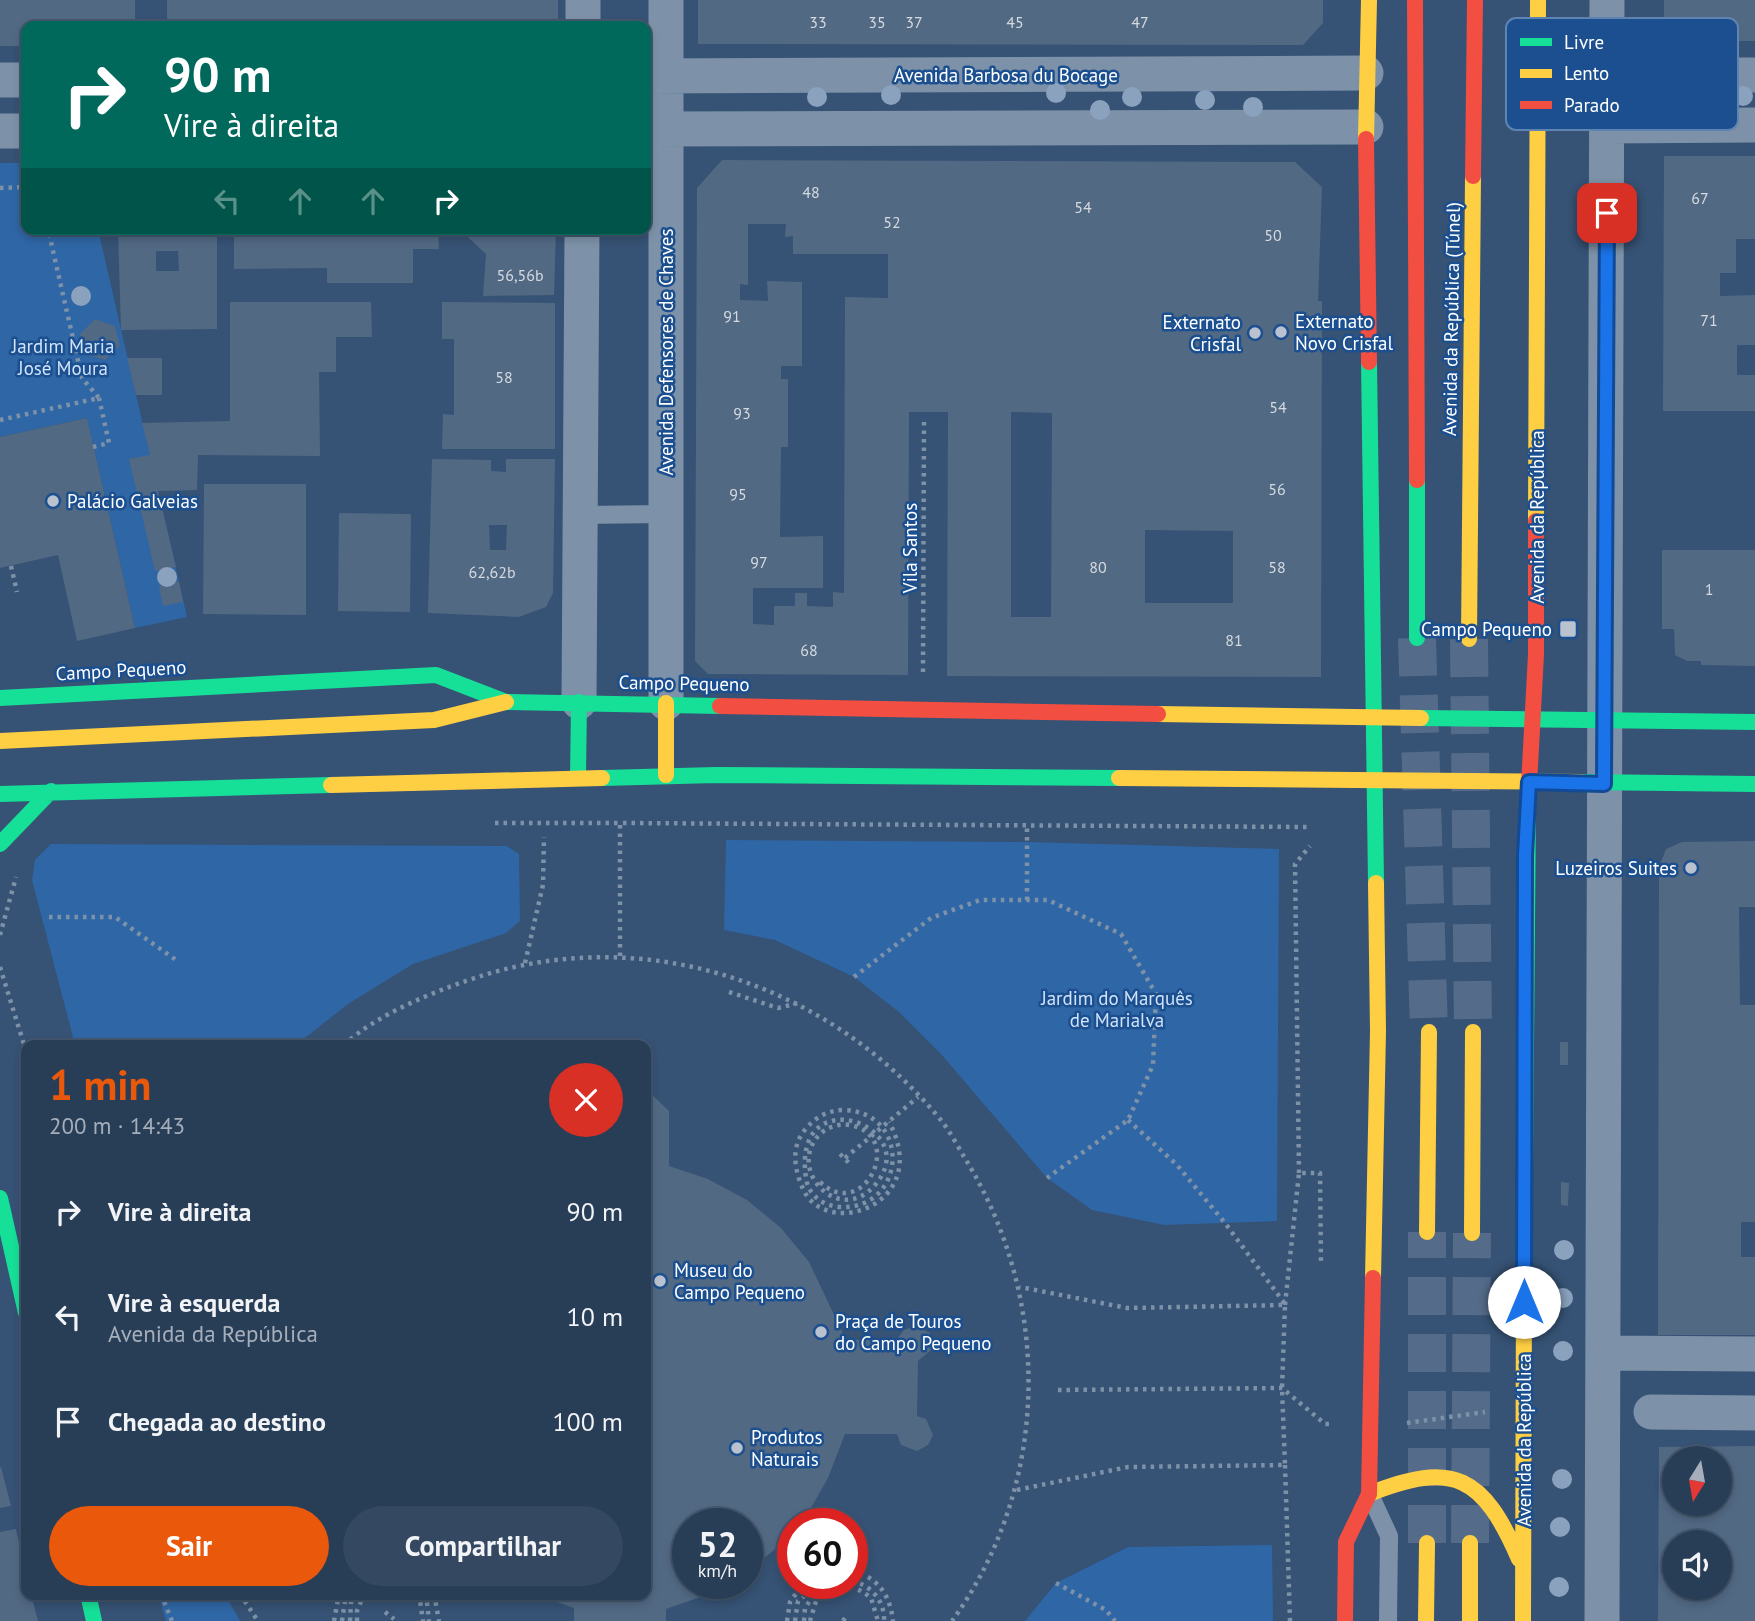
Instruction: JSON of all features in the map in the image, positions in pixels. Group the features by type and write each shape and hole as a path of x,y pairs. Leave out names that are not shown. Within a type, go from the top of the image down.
{"main road":[{"path":"1345,1621 1346,1542 1369,1494 1372,1423 1373,1165 1378,1031 1366,127 1369,0"},
{"name":"Avenida da República (Túnel)","path":"1415,0 1417,638"},
{"name":"Avenida da República (Túnel)","path":"1469,639 1475,0"},
{"name":"Avenida da República","path":"1538,0 1538,18"},
{"name":"Avenida da República","path":"1523,1621 1525,855 1536,654 1538,130"},
{"name":"Campo Pequeno","path":"0,698 436,674 506,702 1373,718 1755,722"},
{"path":"0,741 434,720 506,702"},
{"path":"578,777 579,702"},
{"path":"666,703 666,775"},
{"path":"0,794 666,775 1755,784"},
{"path":"0,844 51,791"},
{"path":"1427,1232 1429,1032"},
{"path":"1472,1233 1473,1032"},
{"path":"1,1203 21,1291"},
{"path":"1369,1494 1416,1477 1438,1475 1460,1479 1483,1496 1503,1521 1524,1571"},
{"path":"1426,1621 1427,1543"},
{"path":"1470,1543 1470,1621"},
{"path":"89,1600 94,1621"}],"street":[{"path":"583,0 583,21"},
{"name":"Avenida Defensores de Chaves","path":"666,0 656,76 666,514 666,703"},
{"path":"1607,0 1607,18"},
{"name":"Avenida Barbosa du Bocage","path":"656,76 1366,74"},
{"path":"0,80 21,79"},
{"path":"656,129 1366,127"},
{"path":"1602,1621 1607,130"},
{"path":"0,131 21,131"},
{"path":"579,702 582,235"},
{"path":"1603,1353 1755,1354"},
{"path":"1651,1412 1755,1413"}],"lane":[{"path":"579,516 666,514"},
{"path":"1369,1494 1390,1536 1388,1621"}],"path":[{"path":"0,188 21,187"},
{"path":"49,235 82,378 99,398 109,443 93,447"},
{"path":"0,419 99,398"},
{"name":"Vila Santos","path":"923,676 924,421"},
{"path":"11,566 17,593"},
{"path":"481,823 1310,827"},
{"path":"620,823 620,956"},
{"path":"1027,824 1027,900"},
{"path":"525,963 543,885 544,838"},
{"path":"1290,1621 1282,1388 1285,1305 1299,1172 1295,864 1310,846"},
{"path":"0,935 17,873"},
{"path":"854,977 930,918 980,900 1048,900 1121,934 1156,994 1153,1065 1128,1120 1048,1178"},
{"path":"49,917 115,917 179,962"},
{"path":"352,1040 434,991 525,963 620,956 712,970 799,1003 876,1054 942,1120 990,1199 1020,1287 1031,1389 1017,1490 978,1585 952,1621"},
{"path":"0,967 23,1040"},
{"path":"729,992 778,1008 799,1003"},
{"path":"845,1158 918,1097"},
{"path":"820,1182 834,1191 856,1190 866,1184 877,1165 878,1154 867,1134 859,1128 836,1125 818,1136 812,1146 811,1168 818,1188 828,1195 853,1198 865,1193 882,1174 885,1161 879,1137 858,1120 844,1118 818,1127 807,1145 806,1181 814,1196 835,1206 850,1207 878,1194 887,1182 893,1160 889,1137 867,1115 853,1110 823,1114 801,1135 795,1165 803,1189 818,1206 836,1213 864,1209 888,1194 898,1177 902,1158 898,1139 889,1122"},
{"path":"1128,1120 1177,1165 1226,1223 1285,1305"},
{"path":"1299,1172 1320,1174 1321,1265"},
{"path":"1020,1287 1127,1308 1285,1305"},
{"path":"1058,1391 1282,1388 1325,1424 1524,1411"},
{"path":"1017,1490 1128,1467 1285,1465"},
{"path":"868,1578 875,1581 885,1593 893,1621"},
{"path":"1056,1583 1105,1610 1115,1621"},
{"path":"804,1621 805,1608 817,1590 841,1585 852,1586 871,1598 877,1621"},
{"path":"868,1589 880,1601 884,1621"},
{"path":"787,1621 792,1599"},
{"path":"795,1621 801,1599"},
{"path":"810,1621 817,1599"},
{"path":"163,1600 172,1621"},
{"path":"244,1600 258,1621"},
{"path":"334,1621 338,1600"},
{"path":"342,1621 345,1600"},
{"path":"350,1621 352,1600"},
{"path":"357,1621 356,1611 361,1600"},
{"path":"420,1600 423,1621"},
{"path":"427,1600 429,1621"},
{"path":"435,1600 439,1621"},
{"path":"384,1621 389,1616"}],"green space":[{"name":"Jardim Maria José Moura","path":"0,163 21,163 21,235 99,235 187,617 135,628 87,418 0,437"},
{"name":"Jardim do Marquês de Marialva","path":"726,840 1027,842 1279,849 1277,1221 1164,1225 1092,1210 1047,1178 941,1054 899,1012 854,977 775,940 724,930"},
{"path":"51,844 507,846 519,854 520,921 506,933 413,964 348,1004 302,1040 74,1040 32,880 35,860"},
{"path":"1272,1545 1273,1621 1025,1621 1056,1583 1128,1547"},
{"path":"160,1600 228,1600 240,1621 166,1621"}],"building":[{"path":"0,0 135,0 135,21 21,21 21,46 0,46"},
{"path":"167,0 558,0 558,21 167,21"},
{"path":"698,0 1323,0 1323,23 1303,45 698,44"},
{"path":"1664,0 1755,0 1755,41 1738,41 1738,18 1664,18"},
{"path":"1664,156 1755,156 1755,239 1736,239 1736,273 1720,273 1720,296 1755,295 1755,345 1737,345 1737,375 1755,375 1755,411 1663,411"},
{"path":"722,160 1295,162 1322,187 1318,301 1322,301 1321,677 947,676 948,412 909,412 908,675 708,674 695,661 697,188","holes":["748,224 786,224 785,237 793,236 793,254 888,254 888,298 845,297 844,593 833,592 833,607 807,606 807,593 795,593 795,606 774,606 774,625 753,624 753,588 823,588 823,536 780,537 781,447 788,447 788,379 781,379 781,366 802,366 802,282 767,281 768,301 740,300 740,284 748,285","1011,412 1052,413 1051,617 1011,617","1145,530 1233,531 1233,603 1145,603"]},
{"path":"118,235 217,235 217,329 121,330","holes":["156,251 178,251 179,271 156,271"]},
{"path":"234,235 438,235 439,249 413,249 413,283 327,283 327,268 234,269"},
{"path":"465,235 556,235 554,295 483,296 486,254"},
{"path":"230,302 371,302 372,337 336,337 336,372 319,372 320,456 198,455 197,490 158,491 176,567 155,571 129,459 150,455 142,423 230,421"},
{"path":"442,302 555,303 555,449 442,449 443,414 454,415 454,339 442,339"},
{"path":"95,319 115,326 120,346 105,360 85,354 80,334"},
{"path":"127,358 162,358 162,395 136,395"},
{"name":"Palácio Galveias","path":"87,418 135,628 77,641 58,555 0,568 0,437"},
{"path":"432,459 491,460 491,471 506,472 506,459 555,459 553,593 546,607 519,617 428,613","holes":["489,525 507,525 506,550 490,550"]},
{"path":"204,484 306,484 306,615 203,614"},
{"path":"339,513 411,514 410,612 338,611"},
{"path":"1662,550 1755,550 1755,666 1701,665 1701,661 1687,661 1675,655 1674,629 1662,629"},
{"path":"179,581 183,602 163,606 159,586"},
{"path":"1755,841 1755,907 1739,907 1740,1005 1755,1005 1755,1222 1741,1222 1741,1257 1755,1257 1755,1335 1658,1335 1659,867 1666,849 1682,842"},
{"path":"1560,1042 1568,1042 1568,1065 1560,1065"},
{"path":"651,1094 669,1111 669,1166 708,1179 747,1200 781,1228 809,1262 846,1340 897,1339 904,1330 915,1326 930,1333 931,1350 918,1361 917,1416 926,1419 933,1435 928,1445 917,1451 901,1445 897,1434 845,1434 828,1478 811,1508 777,1508 777,1548 763,1559 763,1508 672,1508 672,1599 695,1599 666,1609 666,1621 574,1621 574,1608 552,1600 651,1600"},
{"path":"1561,1182 1569,1183 1568,1206 1561,1205"},
{"path":"1732,1446 1755,1446 1755,1621 1658,1621 1659,1447 1662,1447 1662,1516 1732,1516"},
{"path":"0,1468 11,1506 0,1508"},
{"path":"16,1529 21,1551 21,1600 33,1600 38,1621 0,1621 0,1532"}],"tunnel":[{"path":"1417,638 1429,1032"},
{"path":"1469,639 1473,1032"},
{"path":"1427,1232 1427,1543"},
{"path":"1470,1543 1472,1233"}],"traffic: fast":[{"path":"1369,362 1376,883"},
{"path":"1417,480 1417,638"},
{"path":"0,698 436,675 506,702 720,706"},
{"path":"578,777 579,702"},
{"path":"1421,718 1755,722"},
{"path":"602,778 716,775 1119,778"},
{"path":"1581,782 1755,784"},
{"path":"0,794 331,785"},
{"path":"0,844 51,791"},
{"path":"1524,1284 1528,804"},
{"path":"0,1198 21,1291"},
{"path":"89,1600 94,1621"}],"traffic: slow":[{"path":"1366,139 1369,0"},
{"path":"1538,0 1538,18"},
{"path":"1536,521 1538,130"},
{"path":"1469,639 1473,176"},
{"path":"0,741 434,720 506,702"},
{"path":"666,703 666,775"},
{"path":"1158,714 1421,718"},
{"path":"331,785 602,778"},
{"path":"1119,778 1581,782"},
{"path":"1373,1278 1378,1031 1376,883"},
{"path":"1427,1232 1429,1032"},
{"path":"1472,1233 1473,1032"},
{"path":"1523,1621 1524,1284"},
{"path":"1369,1494 1423,1478 1444,1478 1462,1483 1478,1493 1492,1509 1519,1559"},
{"path":"1426,1621 1427,1543"},
{"path":"1470,1543 1470,1621"}],"traffic: jam":[{"path":"1415,0 1417,480"},
{"path":"1473,176 1475,0"},
{"path":"1366,139 1369,362"},
{"path":"1528,804 1536,654 1536,521"},
{"path":"720,706 1158,714"},
{"path":"1345,1621 1346,1542 1369,1494 1373,1278"}],"place":[{"name":"Externato Novo Crisfal","path":"1281,332"},
{"name":"Externato Crisfal","path":"1255,333"},
{"name":"Palácio Galveias","path":"53,501"},
{"name":"Campo Pequeno","path":"1568,629"},
{"name":"Luzeiros Suites","path":"1691,868"},
{"name":"Museu do Campo Pequeno","path":"660,1281"},
{"name":"Praça de Touros do Campo Pequeno","path":"821,1332"},
{"name":"Produtos Naturais","path":"737,1448"}],"route":[{"path":"1524,1302 1525,855 1529,782 1604,784 1607,213"}]}
